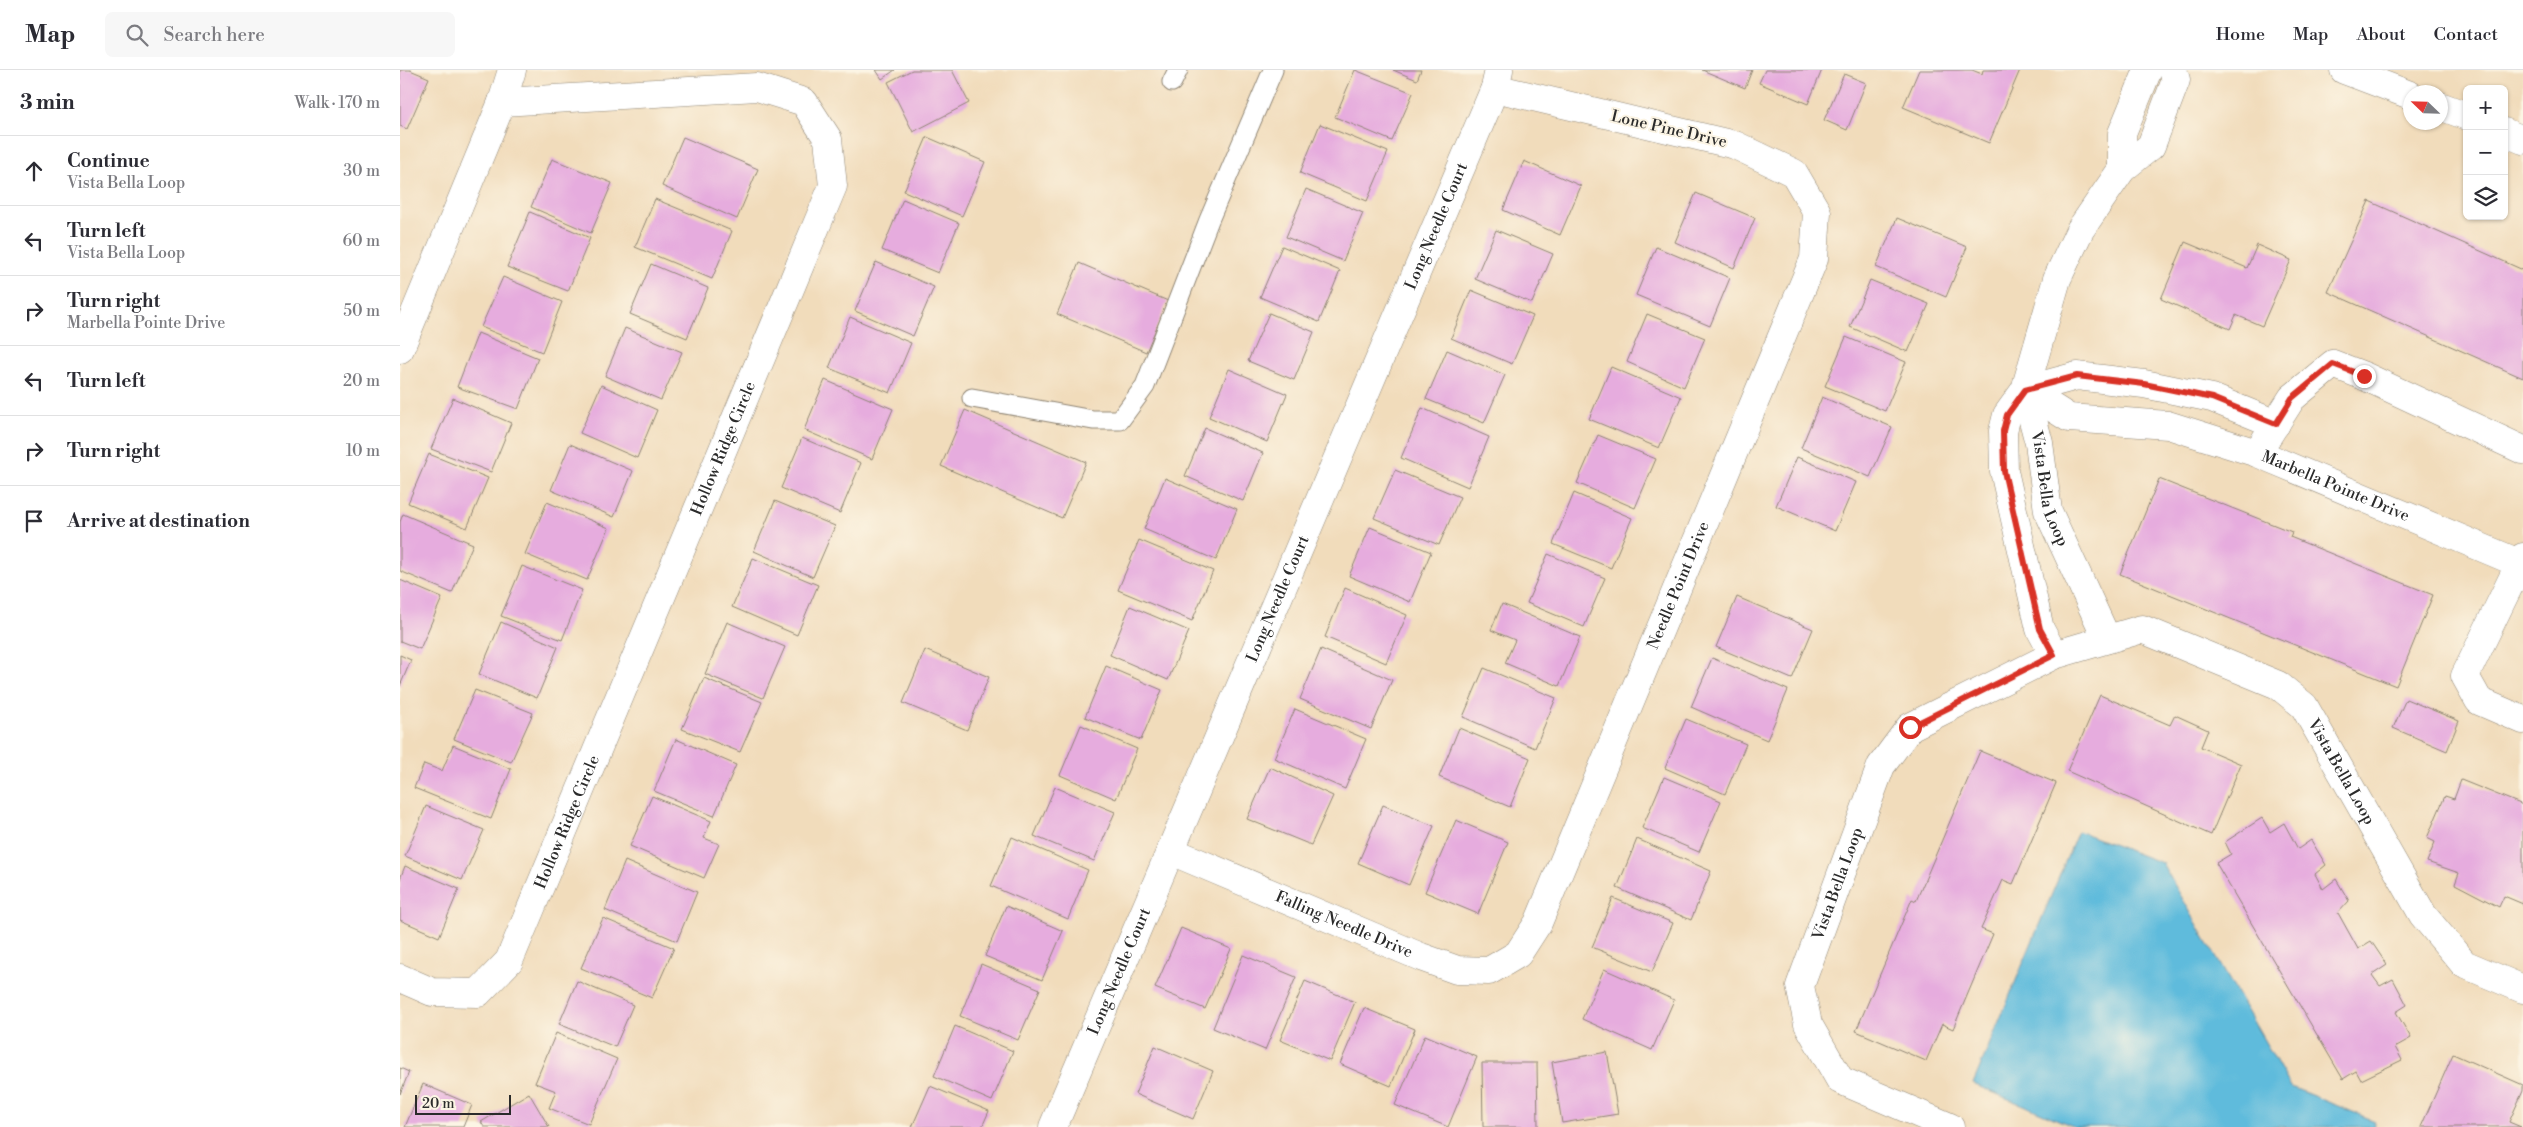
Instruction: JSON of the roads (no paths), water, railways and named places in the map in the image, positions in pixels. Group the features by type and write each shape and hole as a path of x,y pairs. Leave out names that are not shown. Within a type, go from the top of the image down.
{"street":[{"path":"400,349 502,102 512,70"},
{"path":"2122,169 2122,133 2148,70"},
{"name":"Vista Bella Loop","path":"2054,655 2040,629 2004,471 2003,431 2007,415 2025,390 2057,279 2080,230 2122,169 2151,146 2176,80 2173,70"},
{"path":"2344,70 2403,91"},
{"name":"Lone Pine Drive","path":"1497,79 1735,145 1794,173 1817,212"},
{"name":"Long Needle Court","path":"1053,1127 1497,79"},
{"name":"Hollow Ridge Circle","path":"400,978 432,992 478,993 509,961 833,186 828,139 804,102 758,87 502,102"},
{"path":"2448,109 2463,115"},
{"path":"2508,134 2523,140"},
{"name":"Needle Point Drive","path":"1518,954 1538,923 1814,259 1817,212"},
{"path":"2257,453 2292,398 2333,364 2364,376 2523,450"},
{"name":"Marbella Pointe Drive","path":"2025,390 2077,376 2153,386 2212,398 2276,424"},
{"path":"2146,424 2153,386"},
{"name":"Vista Bella Loop","path":"2025,390 2039,443 2048,511 2107,639"},
{"name":"Marbella Pointe Drive","path":"2025,390 2069,418 2168,425 2257,453 2522,560 2465,676 2479,701 2523,720"},
{"name":"Vista Bella Loop","path":"1950,1127 1840,1080 1808,1024 1800,986 1881,766 1910,727 2054,655 2142,629 2278,685 2304,706 2423,915 2464,964 2523,989"},
{"name":"Falling Needle Drive","path":"1171,851 1421,958 1458,970 1489,971 1518,954"}],"lane":[{"path":"972,398 1093,420 1120,420 1145,386 1209,220 1273,70"}],"water":[{"path":"2078,831 2162,863 2291,1087 2375,1121 2373,1127 2075,1127 1973,1084"}]}
